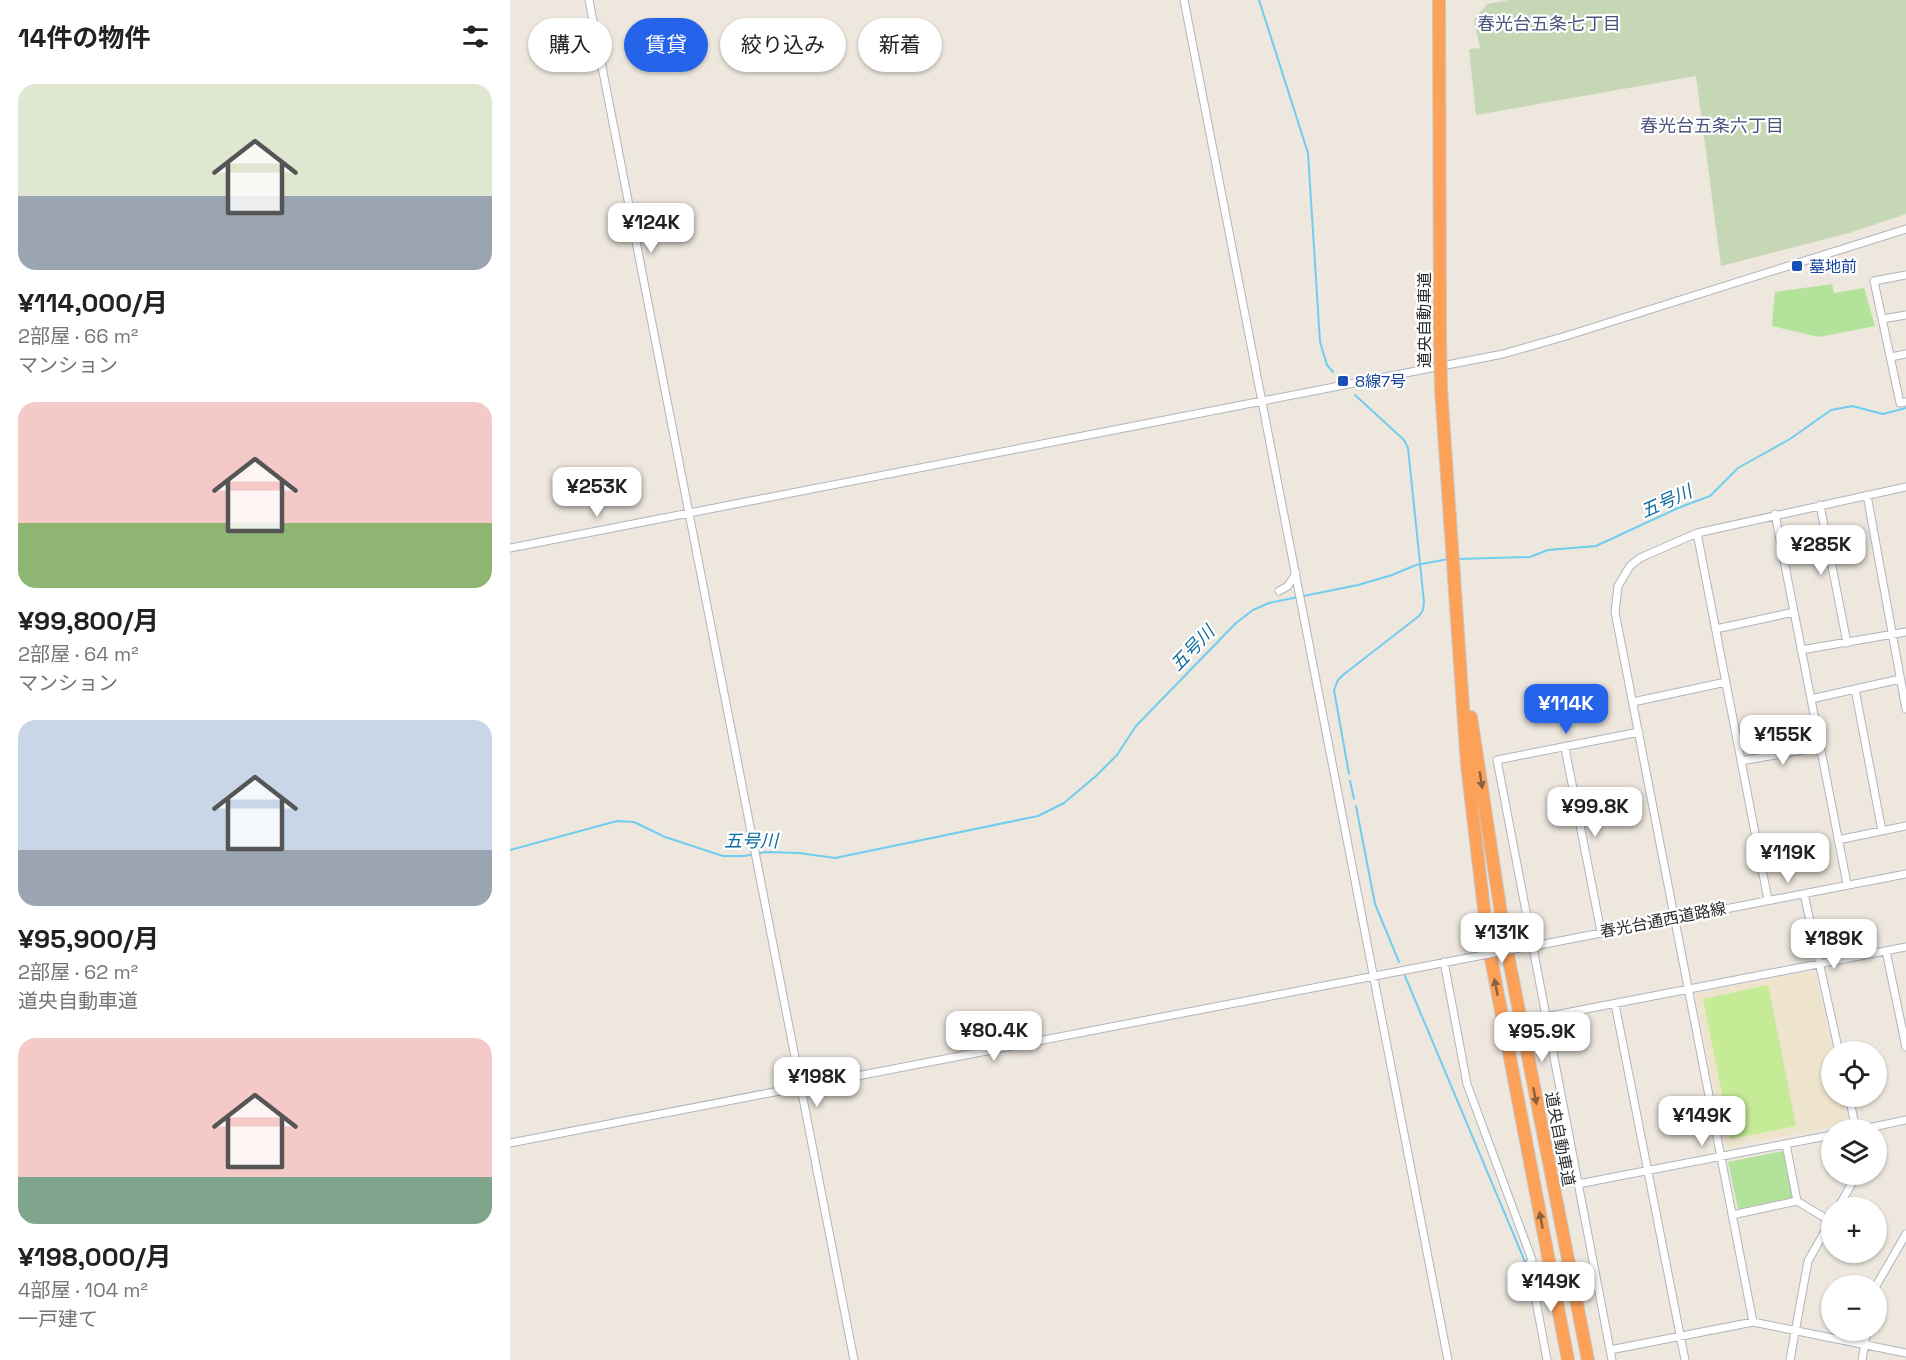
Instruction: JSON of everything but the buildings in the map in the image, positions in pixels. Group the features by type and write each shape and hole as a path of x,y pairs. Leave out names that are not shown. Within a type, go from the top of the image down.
{"highway":[{"name":"道央自動車道","path":"1439,0 1441,389 1468,777 1488,943 1568,1360"},
{"name":"道央自動車道","path":"1459,639 1505,940 1588,1360"}],"street":[{"path":"589,0 854,1360"},
{"path":"1184,0 1448,1360"},
{"path":"510,548 1503,354 1906,230"},
{"path":"1906,275 1874,281 1900,403 1906,402"},
{"path":"1882,319 1906,315"},
{"path":"1891,357 1906,354"},
{"path":"1753,1322 1615,612 1618,586 1623,574 1640,558 1697,533 1906,487"},
{"path":"1867,495 1906,709"},
{"path":"1820,505 1847,643"},
{"path":"1775,514 1847,884"},
{"path":"1697,533 1768,900"},
{"path":"1279,591 1288,586 1296,573"},
{"path":"1716,629 1794,612"},
{"path":"1801,650 1906,632"},
{"path":"1811,699 1900,679"},
{"path":"1633,702 1726,682"},
{"path":"1855,689 1882,831"},
{"path":"1612,1360 1529,946 1497,760 1639,732"},
{"path":"1741,761 1820,747"},
{"path":"1565,748 1601,932"},
{"path":"1838,840 1906,825"},
{"name":"春光台通西道路線","path":"510,1143 1906,873"},
{"path":"1804,894 1837,1041"},
{"path":"1545,1017 1906,947"},
{"path":"1886,951 1906,1047"},
{"path":"1444,962 1467,1084 1532,1260 1527,1267 1534,1290 1547,1360"},
{"path":"1615,1004 1685,1360"},
{"path":"1887,1124 1906,1120"},
{"path":"1578,1184 1821,1137"},
{"path":"1786,1144 1797,1201"},
{"path":"1732,1215 1797,1201 1821,1214"},
{"path":"1882,1275 1906,1234"},
{"path":"1790,1360 1808,1261 1821,1238"},
{"path":"1610,1350 1753,1322 1906,1353"},
{"path":"1862,1360 1866,1341"}],"shaded area":[{"path":"1812,971 1816,974 1830,1041 1821,1041 1821,1107 1844,1107 1847,1119 1821,1119 1821,1129 1729,1147 1725,1144 1696,997 1699,993"}],"green space":[{"path":"1509,0 1906,0 1906,214 1849,233 1721,266 1696,76 1476,115 1469,49 1480,48 1474,20 1487,4"},
{"path":"1832,284 1834,293 1864,288 1875,326 1819,337 1772,326 1775,292"},
{"path":"1768,985 1796,1126 1731,1139 1703,999"},
{"path":"1783,1151 1793,1198 1738,1209 1728,1162"}],"waterway":[{"path":"1259,0 1308,153 1320,342 1327,365 1333,372"},
{"path":"1349,774 1334,690 1338,680 1419,616 1424,602 1408,448 1404,440 1355,395"},
{"name":"五号川","path":"1458,559 1530,557 1548,550 1596,546 1678,508 1710,496 1738,468 1790,439 1831,410 1852,406 1883,414 1906,408"},
{"name":"五号川","path":"510,850 617,821 634,822 665,837 723,856 744,856 766,852 799,853 835,858 1038,816 1064,803 1096,776 1117,755 1136,726 1236,623 1253,610 1269,603 1358,585 1416,565 1449,559"},
{"path":"1350,781 1354,799"},
{"path":"1356,806 1375,904 1399,962"},
{"path":"1405,976 1526,1264"}],"place":[{"name":"墓地前","path":"1797,266"},
{"name":"8線7号","path":"1343,381"}],"district":[{"name":"春光台五条七丁目","path":"1549,23"},
{"name":"春光台五条六丁目","path":"1712,125"}]}
